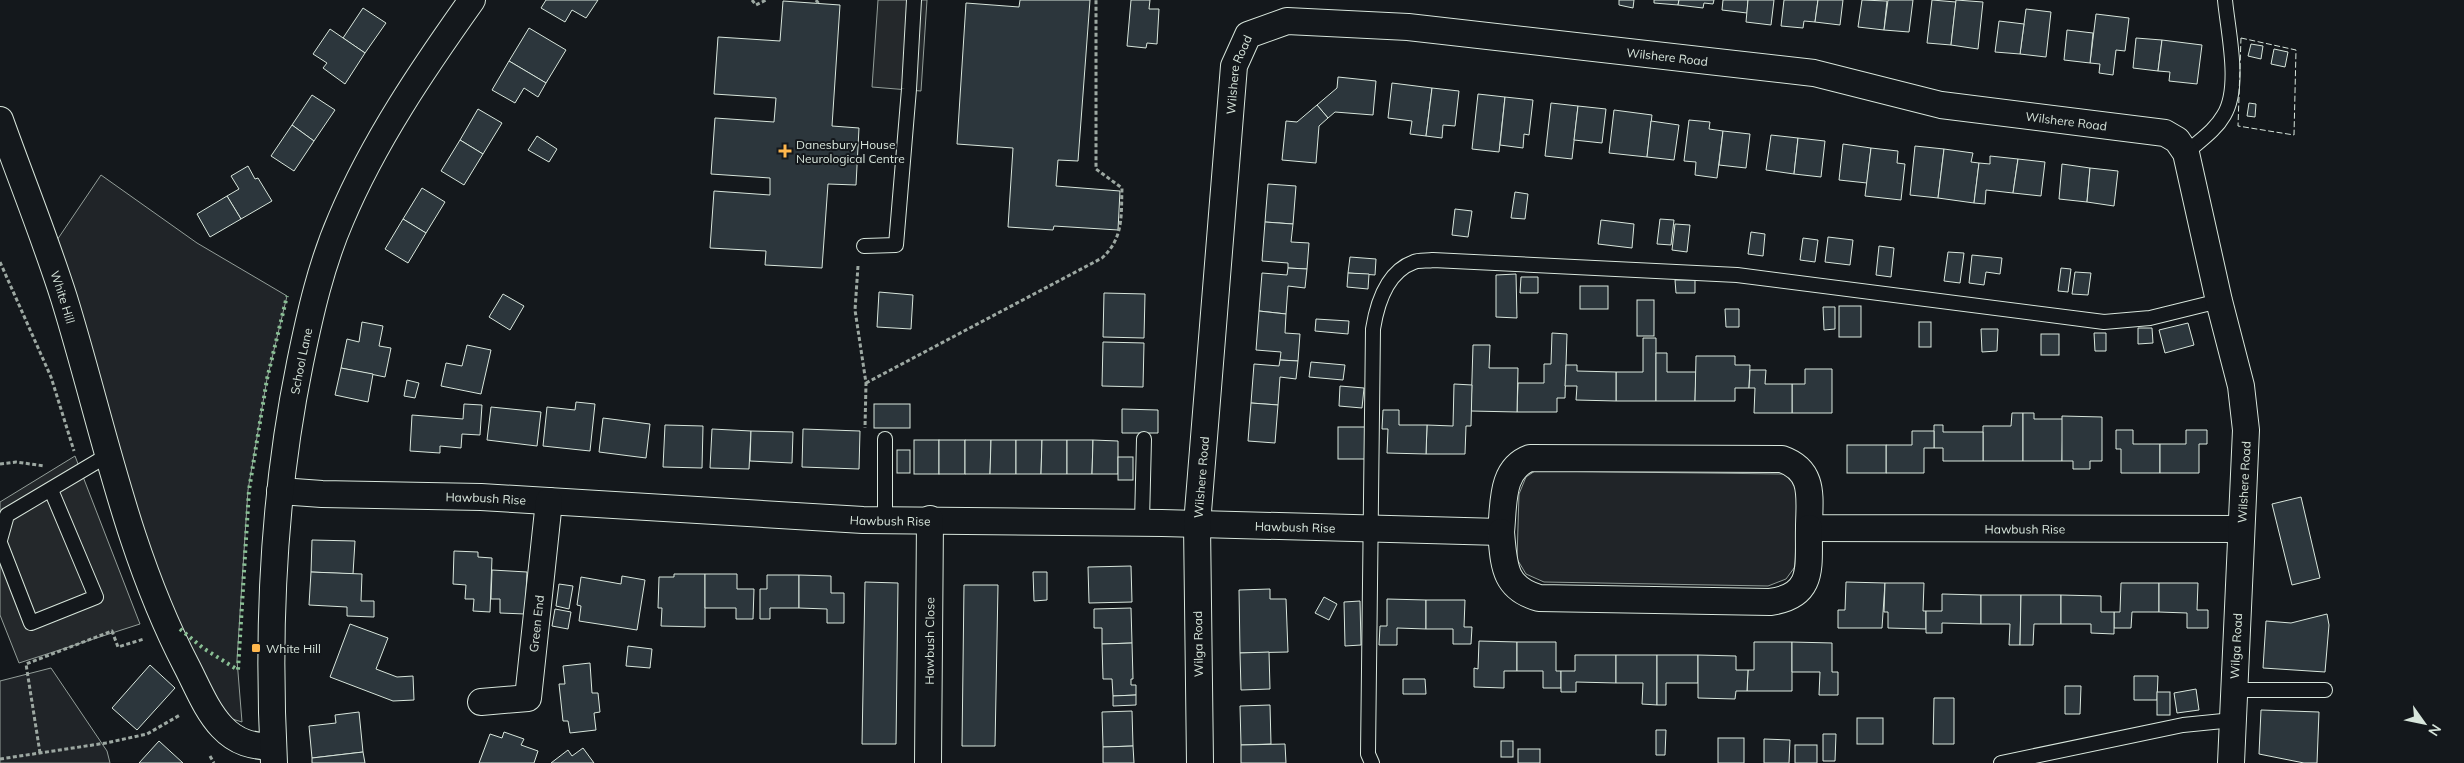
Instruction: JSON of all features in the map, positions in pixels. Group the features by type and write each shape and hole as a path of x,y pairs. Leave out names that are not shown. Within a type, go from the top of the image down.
{"street":[{"name":"School Lane","path":"273,755 272,599 280,490 288,426 318,284 329,249 366,166 427,65 472,0"},
{"name":"Wilshere Road","path":"1197,524 1234,66 1248,35 1287,21 1408,27 1814,73 1941,105 2165,133 2177,140 2186,153 2219,301 2241,386 2246,430 2242,529"},
{"name":"White Hill","path":"0,120 63,297 117,488 168,631 205,702 221,725 239,741 273,755"},
{"path":"1530,458 1782,460 1793,463 1802,470 1806,480 1809,492 1809,528 1808,574 1804,585 1797,593 1786,600 1770,602 1538,598 1517,589 1509,577 1504,563 1502,532 1506,483 1515,468 1522,461 1530,458"},
{"name":"Hawbush Rise","path":"280,490 322,494 481,497 885,520 1142,522 1502,532"},
{"name":"Green End","path":"481,702 528,698 549,501"},
{"name":"Hawbush Close","path":"928,763 930,519"},
{"name":"Wilga Road","path":"1197,524 1200,763"},
{"name":"Hawbush Rise","path":"1809,528 2242,529"},
{"name":"Wilga Road","path":"2231,763 2242,529"}],"lane":[{"path":"864,246 896,245 909,89 914,0"},
{"path":"2186,153 2216,126 2225,114 2230,98 2232,78 2225,0"},
{"path":"1372,763 1368,754 1373,329 1376,310 1382,293 1402,269 1414,262 1433,260 1736,275 2104,322 2150,318 2219,301"},
{"path":"885,439 885,520"},
{"path":"1142,522 1144,439"},
{"path":"51,490 96,597 31,623 0,541 7,515 108,455"},
{"path":"2234,690 2324,690"},
{"path":"2001,763 2183,725 2233,720"}],"path":[{"path":"752,0 756,5 766,0"},
{"path":"866,383 1102,258 1116,242 1120,230 1122,188 1096,169 1096,0"},
{"path":"864,246 857,270 855,310 866,383 865,432"},
{"path":"0,262 51,377 80,471 16,462 0,464"},
{"path":"40,753 26,664 112,631 118,647 168,631"},
{"path":"0,758 106,744 146,734 205,702"}],"shaded area":[{"path":"878,0 927,0 921,91 872,87"},
{"path":"101,175 197,243 287,296 267,379 248,490 237,660 242,722 229,718 175,625 136,511 55,243"},
{"path":"75,456 140,624 19,663 0,615 0,502"},
{"path":"1535,471 1783,474 1790,478 1798,492 1797,564 1786,579 1768,586 1544,582 1526,574 1517,559 1519,494 1526,477"},
{"path":"51,668 107,751 110,763 0,763 0,681"}],"building":[{"path":"546,0 598,0 586,18 572,10 565,22 541,8"},
{"path":"1020,0 1090,0 1078,161 1058,160 1056,186 1120,191 1118,230 1054,226 1053,230 1008,227 1013,148 957,144 966,3 1019,7"},
{"path":"1131,0 1150,0 1149,9 1159,9 1157,44 1147,43 1146,48 1127,46"},
{"path":"1619,0 1634,0 1633,8 1619,5"},
{"path":"1654,0 1679,0 1678,5 1654,3"},
{"path":"1679,0 1714,0 1713,4 1704,3 1703,8 1678,5"},
{"path":"1723,0 1748,0 1747,13 1722,10"},
{"path":"1748,0 1774,0 1771,25 1746,22"},
{"path":"1784,0 1818,0 1815,22 1804,21 1803,28 1781,26"},
{"path":"1818,0 1843,0 1840,25 1815,22"},
{"path":"1862,0 1887,1 1884,30 1858,27"},
{"path":"1888,0 1913,0 1909,32 1884,30"},
{"path":"1932,0 1956,2 1951,45 1927,43"},
{"path":"1956,0 1983,2 1978,49 1951,45"},
{"name":"Danesbury House Neurological Centre","path":"783,1 840,5 832,126 859,128 856,185 828,184 822,268 765,265 766,251 710,248 714,191 770,195 770,178 711,174 715,118 774,122 776,98 714,94 718,37 780,41"},
{"path":"363,8 386,23 365,53 343,38"},
{"path":"2026,9 2051,12 2046,57 2020,54"},
{"path":"2096,14 2129,18 2125,51 2116,50 2113,75 2099,73 2100,64 2090,63"},
{"path":"1999,21 2024,24 2020,54 1995,52"},
{"path":"529,28 566,50 546,83 509,61"},
{"path":"330,29 365,53 345,84 323,68 327,63 313,54"},
{"path":"2067,30 2093,33 2090,63 2064,60"},
{"path":"2136,38 2162,40 2158,71 2133,68"},
{"path":"2162,40 2202,45 2197,84 2169,81 2170,72 2158,71"},
{"path":"2251,44 2263,46 2261,59 2248,56"},
{"path":"2274,49 2288,52 2285,67 2271,64"},
{"path":"509,61 546,83 538,97 524,88 515,103 492,90"},
{"path":"1338,77 1376,81 1373,115 1335,112 1328,118 1317,105 1337,88"},
{"path":"1392,83 1432,88 1426,136 1410,134 1412,121 1388,118"},
{"path":"1432,88 1459,91 1455,126 1443,125 1442,138 1426,136"},
{"path":"1478,94 1505,97 1499,152 1472,149"},
{"path":"312,95 335,110 314,141 292,125"},
{"path":"1505,97 1533,100 1529,135 1524,134 1523,148 1500,145"},
{"path":"1551,103 1578,106 1572,159 1545,156"},
{"path":"2249,103 2256,104 2255,117 2247,116"},
{"path":"1317,105 1328,118 1319,126 1316,163 1282,160 1286,121 1297,122"},
{"path":"1578,106 1606,109 1602,143 1574,140"},
{"path":"478,109 502,123 483,154 460,140"},
{"path":"1614,110 1652,115 1647,157 1609,153"},
{"path":"1689,120 1710,122 1709,129 1723,131 1717,178 1695,175 1696,162 1684,161"},
{"path":"1651,121 1679,125 1674,160 1647,157"},
{"path":"292,125 314,141 294,171 271,156"},
{"path":"1723,131 1750,134 1746,168 1719,165"},
{"path":"1771,135 1798,138 1794,174 1766,170"},
{"path":"537,136 557,149 549,162 528,150"},
{"path":"1798,138 1825,141 1821,177 1794,174"},
{"path":"460,140 483,154 464,185 441,171"},
{"path":"1843,144 1871,148 1867,183 1839,180"},
{"path":"1915,146 1944,149 1938,198 1910,195"},
{"path":"1871,148 1898,151 1897,163 1905,164 1901,200 1865,196"},
{"path":"1944,149 1973,153 1971,162 1979,163 1974,203 1938,198"},
{"path":"1990,156 2018,159 2013,193 1986,190 1985,204 1974,203 1979,163 1990,164"},
{"path":"2018,159 2045,162 2041,196 2013,193"},
{"path":"2062,164 2090,168 2087,202 2059,199"},
{"path":"248,166 255,179 258,178 272,201 241,219 227,196 239,189 231,176"},
{"path":"2090,168 2118,171 2114,206 2087,202"},
{"path":"1268,184 1296,186 1293,224 1265,222"},
{"path":"422,188 445,202 426,233 403,219"},
{"path":"1515,192 1528,194 1525,219 1511,218"},
{"path":"227,196 241,219 210,237 197,214"},
{"path":"1455,209 1472,211 1468,237 1452,235"},
{"path":"403,219 426,233 408,263 385,249"},
{"path":"1660,219 1674,220 1671,245 1657,244"},
{"path":"1601,220 1634,224 1632,248 1598,244"},
{"path":"1265,222 1293,224 1291,242 1309,243 1307,269 1288,268 1288,263 1262,261"},
{"path":"1675,224 1690,225 1687,252 1672,250"},
{"path":"1751,232 1765,234 1763,256 1748,254"},
{"path":"1828,237 1853,240 1850,265 1825,262"},
{"path":"1803,238 1818,240 1815,262 1800,260"},
{"path":"1879,246 1894,248 1891,277 1876,275"},
{"path":"1948,252 1964,253 1960,283 1944,281"},
{"path":"1972,255 2002,258 2000,274 1986,272 1984,285 1969,283"},
{"path":"1350,257 1376,259 1375,275 1348,273"},
{"path":"1288,268 1307,269 1305,288 1288,286 1286,314 1259,311 1262,273 1287,275"},
{"path":"2061,268 2071,269 2068,292 2058,291"},
{"path":"2075,272 2091,273 2088,295 2072,294"},
{"path":"1348,273 1369,274 1368,289 1347,287"},
{"path":"1516,274 1517,318 1496,317 1496,275"},
{"path":"1521,277 1538,277 1538,293 1520,293"},
{"path":"1675,280 1695,280 1695,293 1676,293"},
{"path":"1580,286 1608,286 1608,309 1580,309"},
{"path":"879,292 913,295 911,329 877,327"},
{"path":"1104,293 1145,294 1144,338 1103,337"},
{"path":"503,294 524,306 510,330 489,317"},
{"path":"1637,300 1654,300 1654,336 1637,336"},
{"path":"1839,306 1861,306 1861,337 1839,337"},
{"path":"1823,307 1835,307 1835,329 1824,330"},
{"path":"1725,309 1739,309 1739,327 1726,327"},
{"path":"1259,311 1286,314 1285,333 1300,334 1298,361 1280,360 1281,352 1256,350"},
{"path":"1316,319 1349,321 1348,334 1315,331"},
{"path":"362,322 383,326 379,346 391,348 385,377 341,368 347,339 359,342"},
{"path":"1919,322 1931,322 1931,347 1919,347"},
{"path":"2188,323 2194,345 2165,353 2159,330"},
{"path":"2138,328 2152,328 2153,343 2138,344"},
{"path":"1981,329 1998,329 1997,351 1982,352"},
{"path":"1552,333 1567,334 1565,398 1557,398 1557,412 1517,412 1518,383 1544,383 1544,364 1551,364"},
{"path":"2094,333 2106,333 2106,351 2095,351"},
{"path":"2041,334 2059,334 2059,355 2041,355"},
{"path":"1643,338 1656,338 1656,401 1616,401 1616,372 1643,372"},
{"path":"1103,342 1144,343 1143,387 1102,386"},
{"path":"467,345 491,350 481,394 441,386 446,363 462,366"},
{"path":"1473,345 1490,345 1489,368 1518,368 1517,412 1471,411"},
{"path":"1656,353 1667,353 1667,372 1696,372 1695,401 1656,401"},
{"path":"1696,356 1735,356 1735,365 1750,365 1749,388 1735,388 1735,401 1695,401"},
{"path":"1280,360 1298,361 1296,379 1280,377 1278,405 1251,403 1254,364 1279,366"},
{"path":"1311,362 1345,365 1343,380 1309,377"},
{"path":"1566,365 1577,365 1577,371 1616,372 1616,401 1576,400 1577,386 1565,386"},
{"path":"341,368 373,374 368,402 335,395"},
{"path":"1805,369 1832,369 1832,413 1792,413 1792,384 1805,384"},
{"path":"1750,370 1766,370 1765,384 1792,384 1792,413 1754,413 1755,388 1749,388"},
{"path":"407,380 419,383 415,398 404,396"},
{"path":"1454,384 1472,385 1471,426 1466,426 1465,454 1426,454 1427,425 1453,426"},
{"path":"1340,386 1364,388 1362,408 1339,406"},
{"path":"576,402 595,404 590,451 543,446 547,407 575,410"},
{"path":"1251,403 1278,405 1275,443 1248,441"},
{"path":"464,404 482,405 480,435 462,434 461,448 440,446 440,453 410,451 412,415 463,419"},
{"path":"874,404 910,404 910,428 874,428"},
{"path":"491,407 541,412 537,446 487,440"},
{"path":"1122,409 1158,410 1158,433 1122,433"},
{"path":"1383,410 1399,410 1399,425 1427,425 1426,454 1387,453 1388,429 1382,429"},
{"path":"2012,413 2023,413 2023,461 1983,461 1983,426 2011,426"},
{"path":"2023,413 2034,413 2034,419 2063,419 2062,461 2023,461"},
{"path":"2062,416 2102,417 2102,461 2090,461 2090,469 2073,469 2073,461 2062,461"},
{"path":"603,418 650,424 646,458 599,452"},
{"path":"665,425 703,426 702,468 663,467"},
{"path":"1934,425 1943,425 1943,432 1983,432 1983,461 1943,461 1943,448 1934,448"},
{"path":"1338,427 1365,427 1365,459 1338,459"},
{"path":"712,429 751,431 749,469 710,468"},
{"path":"803,429 860,431 859,469 802,467"},
{"path":"2116,430 2133,430 2133,444 2160,444 2160,473 2121,473 2121,449 2116,449"},
{"path":"2186,430 2207,430 2207,444 2199,444 2199,473 2160,473 2160,444 2186,444"},
{"path":"751,431 793,432 792,463 750,461"},
{"path":"1912,431 1934,431 1934,448 1924,448 1924,473 1886,473 1886,445 1912,445"},
{"path":"914,440 939,440 939,474 914,474"},
{"path":"939,440 965,440 965,474 939,474"},
{"path":"965,440 991,440 990,474 965,474"},
{"path":"991,440 1016,440 1016,474 990,474"},
{"path":"1016,440 1042,440 1041,474 1016,474"},
{"path":"1042,440 1067,440 1067,474 1041,474"},
{"path":"1067,440 1093,440 1092,474 1067,474"},
{"path":"1093,440 1118,441 1118,474 1092,474"},
{"path":"1847,445 1886,445 1886,473 1847,473"},
{"path":"897,450 910,450 910,473 897,473"},
{"path":"1118,457 1133,457 1133,480 1118,480"},
{"path":"2301,497 2320,578 2292,585 2272,504"},
{"path":"312,540 355,541 353,574 311,572"},
{"path":"454,551 478,552 478,557 492,558 490,612 473,611 474,599 465,599 466,585 453,584"},
{"path":"1131,566 1132,602 1089,603 1088,567"},
{"path":"492,570 527,572 525,614 500,613 500,599 491,599"},
{"path":"311,572 362,574 361,601 374,601 374,617 347,616 347,607 309,605"},
{"path":"1033,572 1047,572 1047,600 1034,601"},
{"path":"674,574 705,574 705,627 661,626 662,608 658,608 659,577 674,577"},
{"path":"705,574 737,574 737,589 754,589 753,619 736,619 736,608 705,608"},
{"path":"767,575 799,575 799,608 770,608 770,619 760,619 760,589 767,589"},
{"path":"799,575 831,576 831,593 844,593 844,623 827,623 827,609 799,608"},
{"path":"622,576 645,580 637,630 579,621 581,606 577,605 581,577 621,584"},
{"path":"865,582 898,583 896,744 862,744"},
{"path":"1846,582 1885,583 1882,628 1838,628 1838,610 1845,610"},
{"path":"1885,583 1924,583 1923,611 1926,611 1926,629 1888,628 1888,612 1884,612"},
{"path":"2121,583 2159,583 2159,612 2132,612 2131,628 2114,628 2114,612 2120,612"},
{"path":"2159,583 2198,583 2197,610 2208,610 2208,628 2187,628 2187,613 2159,612"},
{"path":"559,584 573,586 569,609 556,606"},
{"path":"964,585 998,585 995,746 962,746"},
{"path":"1270,589 1270,599 1286,599 1288,652 1240,653 1239,590"},
{"path":"1942,594 1981,595 1981,624 1942,623 1942,633 1926,633 1926,611 1942,611"},
{"path":"1981,595 2021,595 2020,645 2009,645 2010,624 1981,624"},
{"path":"2021,595 2061,595 2061,624 2034,624 2033,645 2020,645"},
{"path":"2061,595 2101,596 2101,612 2114,612 2114,634 2091,633 2091,624 2061,624"},
{"path":"1324,597 1337,604 1329,620 1315,613"},
{"path":"1387,599 1426,600 1426,629 1397,628 1397,645 1379,645 1380,626 1387,626"},
{"path":"1426,600 1465,600 1464,627 1472,627 1471,644 1453,644 1453,629 1426,629"},
{"path":"1360,601 1361,645 1345,646 1344,602"},
{"path":"1131,608 1132,643 1102,644 1102,628 1094,628 1094,609"},
{"path":"555,609 571,612 568,629 552,626"},
{"path":"2327,614 2329,625 2325,672 2263,668 2266,621 2291,623"},
{"path":"350,624 388,638 376,669 397,677 413,676 414,700 393,701 330,677"},
{"path":"1479,641 1517,642 1517,671 1504,671 1504,688 1474,687 1474,668 1478,669"},
{"path":"1517,642 1556,642 1556,671 1561,671 1561,688 1543,688 1543,671 1517,671"},
{"path":"1754,642 1792,642 1792,691 1747,691 1748,670 1754,670"},
{"path":"1792,642 1832,643 1832,672 1838,672 1838,695 1819,695 1820,672 1792,672"},
{"path":"1132,643 1133,679 1131,679 1131,685 1136,685 1136,695 1113,696 1112,679 1103,679 1102,644"},
{"path":"628,646 652,649 650,668 626,666"},
{"path":"1269,652 1270,689 1241,690 1240,653"},
{"path":"1575,655 1616,655 1616,683 1576,682 1576,692 1561,692 1561,671 1575,671"},
{"path":"1616,655 1657,655 1657,705 1642,704 1643,683 1616,683"},
{"path":"1657,655 1698,655 1698,683 1666,683 1666,705 1657,705"},
{"path":"1698,655 1736,656 1736,670 1748,670 1747,691 1736,691 1735,699 1698,698"},
{"path":"590,663 592,693 598,693 600,712 594,713 596,730 570,733 568,721 563,721 559,684 565,684 563,666"},
{"path":"150,665 175,688 137,730 112,708"},
{"path":"2134,676 2158,676 2157,700 2134,700"},
{"path":"1403,679 1425,679 1426,694 1403,694"},
{"path":"2065,686 2081,686 2080,714 2065,714"},
{"path":"2196,689 2199,710 2177,713 2174,693"},
{"path":"2157,692 2170,692 2170,715 2157,715"},
{"path":"1136,695 1136,705 1113,706 1113,696"},
{"path":"1934,698 1954,698 1954,744 1933,744"},
{"path":"1270,705 1271,744 1241,745 1240,706"},
{"path":"2261,710 2319,712 2317,763 2304,763 2259,754"},
{"path":"1132,711 1133,746 1103,747 1102,712"},
{"path":"359,712 363,752 312,758 309,726 336,723 335,715"},
{"path":"1857,718 1883,718 1883,744 1857,744"},
{"path":"1656,730 1666,730 1665,755 1656,755"},
{"path":"504,732 524,739 521,745 538,751 534,763 479,763 490,734 502,738"},
{"path":"1823,734 1836,734 1835,761 1823,761"},
{"path":"1718,738 1744,738 1744,763 1718,763"},
{"path":"1764,739 1790,740 1789,763 1764,763"},
{"path":"159,741 183,763 139,763"},
{"path":"1501,741 1513,741 1513,757 1501,757"},
{"path":"1285,744 1286,763 1241,763 1241,745"},
{"path":"1795,745 1817,745 1817,763 1795,763"},
{"path":"1133,746 1134,763 1103,763 1103,747"},
{"path":"583,748 594,763 551,763 568,750 572,756"},
{"path":"1518,749 1540,749 1540,763 1518,763"},
{"path":"363,752 365,763 312,763 312,758"}],"hedge":[{"path":"180,629 203,648 238,670 249,490 267,379 287,296"}],"fence":[{"path":"2241,38 2296,50 2294,135 2238,126 2241,38"}],"place":[{"name":"Danesbury House Neurological Centre","path":"785,151"},
{"name":"White Hill","path":"256,648"}]}
